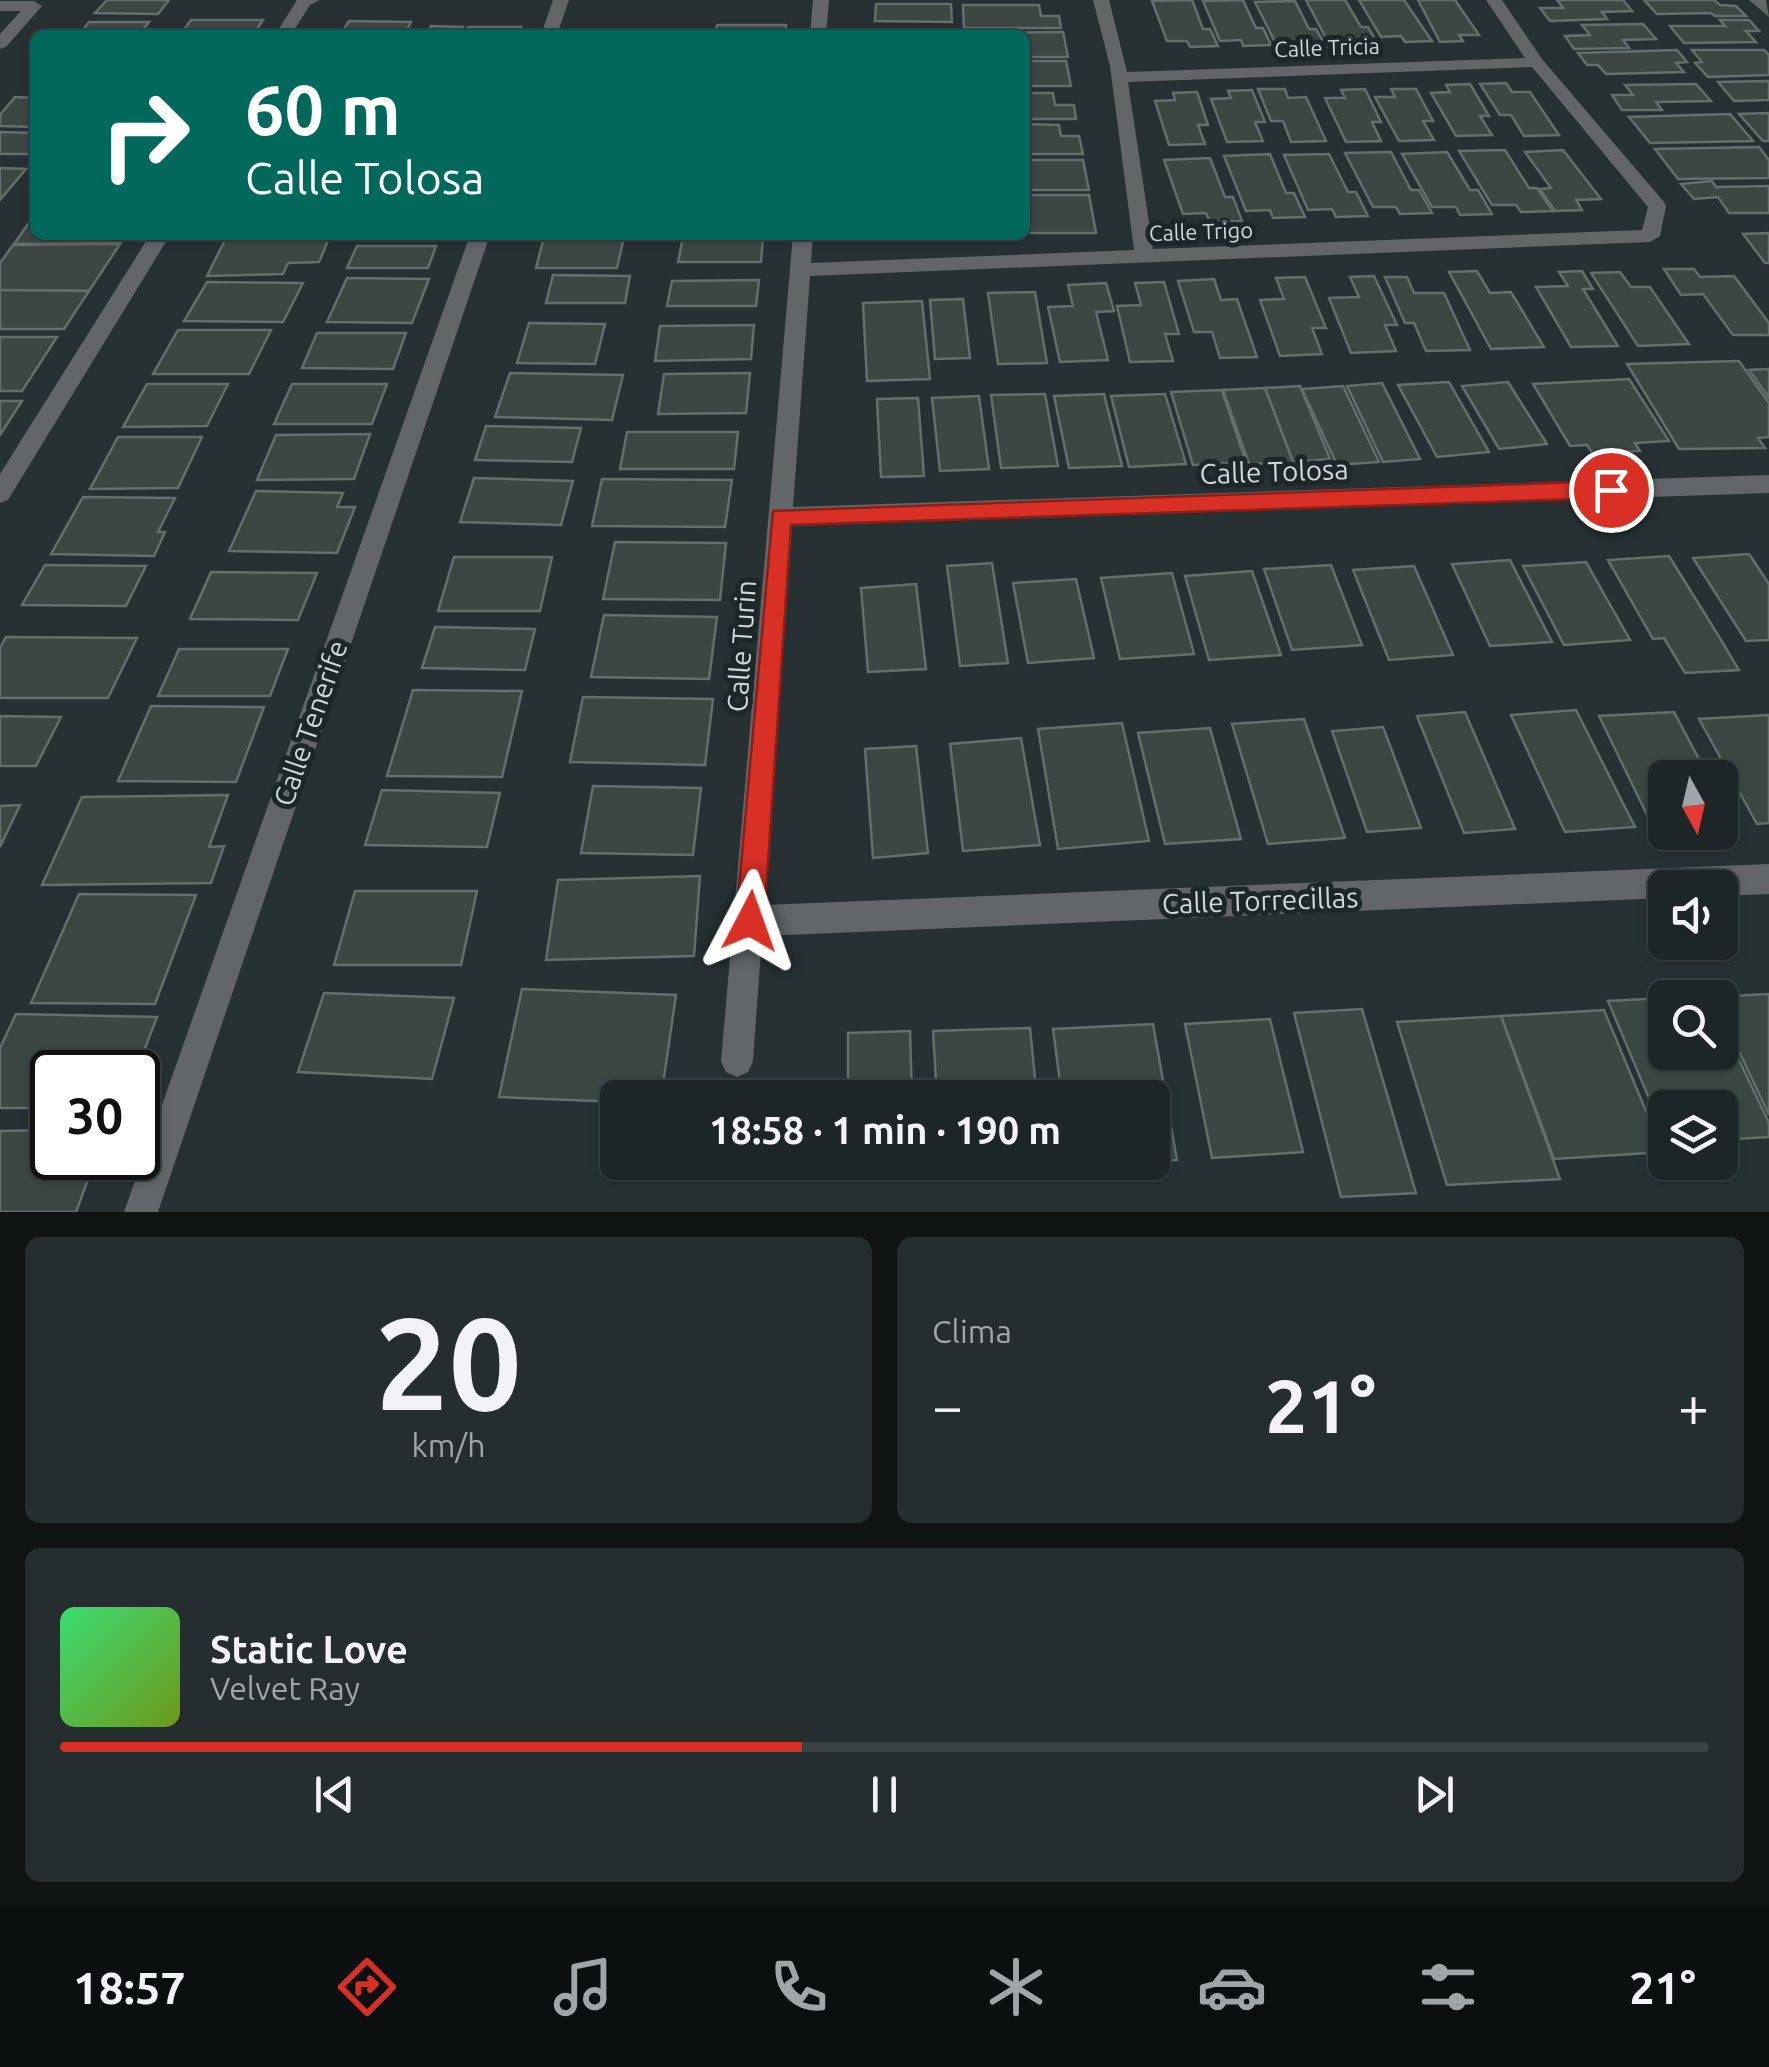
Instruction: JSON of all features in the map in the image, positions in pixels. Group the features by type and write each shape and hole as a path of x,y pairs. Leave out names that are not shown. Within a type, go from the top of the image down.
{"street":[{"path":"286,30 305,0 312,0"},
{"path":"551,30 561,0"},
{"path":"818,30 821,0"},
{"path":"1100,0 1119,78 1145,258"},
{"path":"1494,0 1536,62"},
{"path":"1756,0 1769,12"},
{"path":"0,6 34,6 0,44"},
{"name":"Calle Tricia","path":"1119,78 1536,62"},
{"name":"Calle Trigo","path":"800,270 1604,241 1650,236 1657,206 1536,62"},
{"path":"0,494 157,240"},
{"name":"Calle Tenerife","path":"141,1212 478,240"},
{"name":"Calle Turin","path":"737,1061 803,240"},
{"name":"Calle Tolosa","path":"780,517 1769,484"},
{"name":"Calle Torrecillas","path":"750,921 1769,879"}],"building":[{"path":"107,0 169,0 158,14 95,13"},
{"path":"1192,0 1203,29 1210,29 1218,46 1190,47 1187,41 1167,41 1152,1"},
{"path":"1243,0 1256,28 1263,28 1271,45 1243,46 1241,40 1220,41 1203,1"},
{"path":"1306,0 1345,0 1361,27 1368,27 1378,44 1350,45 1347,39 1327,40"},
{"path":"1359,0 1404,0 1432,41 1405,42 1401,36 1381,37"},
{"path":"1418,0 1455,0 1479,35 1459,35 1463,41 1440,42"},
{"path":"1557,0 1623,0 1632,11 1602,12 1607,19 1550,21 1540,8 1563,8"},
{"path":"1644,0 1714,0 1720,5 1736,6 1746,16 1657,14"},
{"path":"1295,1 1309,29 1316,29 1326,46 1298,47 1295,41 1275,42 1255,2"},
{"path":"876,4 951,4 952,22 875,21"},
{"path":"963,5 1039,5 1041,16 1059,16 1061,28 964,28"},
{"path":"191,20 263,20 256,30 184,30"},
{"path":"1720,20 1749,20 1759,31 1746,31 1756,42 1684,43 1670,26 1725,26"},
{"path":"349,21 411,22 407,30 343,30"},
{"path":"89,22 149,22 143,30 83,30"},
{"path":"1643,24 1656,39 1623,40 1629,48 1574,49 1565,36 1590,35 1582,25"},
{"path":"717,25 786,25 786,30 716,30"},
{"path":"431,26 463,27 462,30 429,30"},
{"path":"468,27 521,27 520,30 466,30"},
{"path":"1030,32 1063,32 1068,57 1030,57"},
{"path":"1677,50 1687,62 1676,63 1684,72 1606,74 1598,65 1587,65 1578,53"},
{"path":"1692,50 1764,50 1769,55 1769,75 1708,77 1695,63 1702,62"},
{"path":"1030,61 1066,61 1071,86 1030,86"},
{"path":"1769,81 1769,100 1734,101 1718,82"},
{"path":"1506,83 1512,92 1530,92 1559,135 1524,136 1511,115 1500,115 1480,84"},
{"path":"1470,84 1489,116 1480,116 1492,135 1456,136 1431,93 1450,92 1446,85"},
{"path":"1696,84 1711,101 1656,102 1662,110 1622,110 1612,95 1633,95 1625,85"},
{"path":"1258,89 1285,89 1288,98 1306,97 1326,141 1291,142 1283,121 1271,121"},
{"path":"1365,89 1381,122 1372,122 1381,141 1346,142 1325,98 1345,98 1341,90"},
{"path":"1391,89 1416,89 1433,121 1423,121 1434,140 1399,141 1375,97 1395,97"},
{"path":"1252,90 1265,122 1255,122 1263,141 1227,142 1211,99 1231,98 1228,91"},
{"path":"1197,92 1208,125 1198,125 1205,144 1169,145 1155,101 1175,100 1173,93"},
{"path":"1030,93 1053,93 1055,105 1074,105 1076,119 1030,119"},
{"path":"15,97 30,98 30,127 0,126 0,115"},
{"path":"1769,113 1769,141 1763,141 1739,114"},
{"path":"1730,114 1753,141 1650,143 1629,117"},
{"path":"1030,124 1059,125 1061,136 1079,136 1083,154 1030,154"},
{"path":"0,132 30,133 30,154 0,154"},
{"path":"1759,147 1769,160 1769,178 1678,179 1655,149"},
{"path":"1505,150 1529,188 1537,188 1553,211 1521,212 1516,205 1492,205 1459,151"},
{"path":"1563,150 1601,199 1576,200 1582,210 1555,211 1540,189 1551,188 1525,152"},
{"path":"1391,152 1411,190 1419,190 1432,213 1400,214 1396,207 1373,207 1345,153"},
{"path":"1447,152 1470,190 1478,190 1492,214 1460,215 1456,207 1432,207 1402,154"},
{"path":"1270,154 1286,193 1294,193 1305,217 1273,218 1270,210 1246,211 1224,156"},
{"path":"1329,154 1348,192 1356,192 1368,216 1336,217 1332,209 1308,210 1284,155"},
{"path":"1210,158 1225,197 1233,197 1242,221 1210,222 1206,213 1183,214 1164,160"},
{"path":"1030,160 1083,160 1089,190 1030,190"},
{"path":"0,168 26,169 0,200"},
{"path":"1712,181 1716,187 1769,186 1769,213 1729,213 1718,197 1694,199 1681,184"},
{"path":"1030,195 1089,195 1096,233 1030,233"},
{"path":"30,221 30,240 123,240 121,243 14,244"},
{"path":"1769,233 1769,263 1765,263 1743,234"},
{"path":"225,240 328,240 319,262 288,263 283,274 207,276"},
{"path":"543,240 623,240 617,268 536,268"},
{"path":"682,240 763,240 761,262 678,262"},
{"path":"120,244 89,291 0,290 0,263 13,245"},
{"path":"357,246 436,246 428,268 347,268"},
{"path":"1664,269 1694,269 1700,277 1734,276 1769,323 1769,335 1733,335 1703,294 1681,295"},
{"path":"1477,271 1490,293 1511,292 1544,347 1491,349 1449,272"},
{"path":"1582,271 1593,289 1583,289 1618,346 1571,347 1536,287 1568,286 1559,272"},
{"path":"1620,272 1631,287 1650,287 1689,344 1638,346 1591,273"},
{"path":"553,275 630,276 625,303 546,303"},
{"path":"1374,276 1397,325 1385,325 1396,351 1351,353 1329,298 1359,297 1350,277"},
{"path":"1305,277 1326,328 1312,328 1322,354 1280,356 1260,300 1284,299 1276,278"},
{"path":"1385,277 1407,277 1414,293 1444,293 1470,350 1426,351 1414,323 1405,323"},
{"path":"347,278 429,279 412,323 327,322"},
{"path":"1214,279 1221,300 1237,299 1257,357 1220,358 1212,332 1194,332 1178,281"},
{"path":"759,280 756,306 667,306 672,281"},
{"path":"207,282 303,283 283,322 184,321"},
{"path":"1164,282 1179,334 1165,334 1173,361 1130,362 1117,306 1141,305 1135,283"},
{"path":"1106,283 1114,311 1096,312 1108,360 1060,362 1048,307 1073,306 1068,285"},
{"path":"0,290 89,291 64,329 0,329"},
{"path":"1035,292 1047,363 998,364 988,293"},
{"path":"963,299 970,358 935,359 930,300"},
{"path":"922,301 930,379 867,381 863,303"},
{"path":"529,323 605,324 595,364 517,363"},
{"path":"754,325 751,359 655,361 660,326"},
{"path":"178,330 271,330 249,374 153,374"},
{"path":"317,333 406,333 393,369 302,368"},
{"path":"0,337 57,337 22,391 0,391"},
{"path":"1739,361 1769,403 1769,437 1758,438 1765,448 1679,449 1627,364"},
{"path":"1769,369 1769,398 1749,370"},
{"path":"510,373 623,375 612,420 495,417"},
{"path":"750,373 746,413 658,414 664,374"},
{"path":"1629,379 1669,441 1635,443 1640,451 1593,454 1587,445 1570,446 1533,384"},
{"path":"1449,382 1489,452 1437,457 1398,385"},
{"path":"1508,382 1547,444 1499,449 1462,386"},
{"path":"1382,383 1420,459 1383,462 1347,386"},
{"path":"147,384 228,384 207,426 123,427"},
{"path":"292,384 387,384 372,424 274,424"},
{"path":"1300,386 1330,459 1293,462 1265,388"},
{"path":"1343,386 1379,462 1337,465 1302,389"},
{"path":"1265,388 1293,462 1249,464 1223,390"},
{"path":"1222,390 1246,462 1193,465 1171,392"},
{"path":"1045,394 1058,466 1001,468 991,395"},
{"path":"1104,394 1122,466 1069,468 1054,396"},
{"path":"1165,394 1186,464 1129,467 1111,396"},
{"path":"979,396 989,469 940,471 932,398"},
{"path":"918,398 924,476 881,477 877,399"},
{"path":"0,401 22,401 0,435"},
{"path":"486,426 581,428 572,462 475,460"},
{"path":"627,432 738,432 734,469 620,469"},
{"path":"370,434 354,479 257,480 276,435"},
{"path":"118,437 202,437 178,488 90,489"},
{"path":"474,478 573,481 561,525 460,522"},
{"path":"602,479 732,480 725,527 592,526"},
{"path":"256,491 343,493 337,507 355,507 337,553 229,551"},
{"path":"83,497 175,498 158,532 165,532 154,556 51,554"},
{"path":"615,542 726,543 720,600 603,599"},
{"path":"1749,554 1769,584 1769,640 1746,641 1693,558"},
{"path":"1669,556 1739,670 1685,673 1664,638 1653,639 1608,560"},
{"path":"454,557 552,557 540,611 438,611"},
{"path":"1510,560 1552,642 1490,646 1452,564"},
{"path":"1586,562 1630,640 1564,645 1523,566"},
{"path":"992,563 1008,663 960,666 947,566"},
{"path":"45,565 146,566 126,606 22,605"},
{"path":"1331,565 1362,645 1292,650 1264,569"},
{"path":"1414,566 1453,655 1389,660 1353,570"},
{"path":"1252,571 1281,655 1209,660 1185,576"},
{"path":"211,572 317,573 298,620 190,619"},
{"path":"1172,573 1194,654 1120,659 1101,578"},
{"path":"1076,579 1094,658 1028,663 1013,583"},
{"path":"916,584 926,669 868,672 861,588"},
{"path":"604,615 717,617 709,679 591,677"},
{"path":"435,627 535,629 525,670 422,668"},
{"path":"6,637 137,638 108,698 0,698 0,648"},
{"path":"179,649 288,649 270,696 158,696"},
{"path":"413,690 522,691 502,777 387,776"},
{"path":"583,697 713,699 705,765 570,762"},
{"path":"151,706 264,707 236,782 118,781"},
{"path":"1576,710 1635,827 1565,832 1511,715"},
{"path":"1465,712 1515,829 1464,833 1417,716"},
{"path":"1674,712 1699,760 1648,760 1648,817 1599,716"},
{"path":"1769,715 1769,823 1757,824 1738,790 1738,760 1722,760 1699,719"},
{"path":"0,716 61,717 36,766 0,766"},
{"path":"1304,719 1345,838 1268,844 1232,724"},
{"path":"1122,723 1149,841 1058,849 1038,729"},
{"path":"1383,727 1421,828 1367,832 1332,731"},
{"path":"1210,728 1241,839 1165,844 1138,733"},
{"path":"1021,738 1040,845 963,851 950,744"},
{"path":"916,746 928,853 873,858 865,749"},
{"path":"593,786 701,788 693,855 581,853"},
{"path":"382,790 500,793 487,847 365,845"},
{"path":"228,795 209,847 224,846 211,883 42,885 82,797"},
{"path":"20,805 0,847 0,806"},
{"path":"700,876 694,956 546,960 558,880"},
{"path":"355,891 477,891 461,965 334,965"},
{"path":"79,894 196,895 155,1004 31,1003"},
{"path":"522,989 676,995 664,1080 600,1080 600,1101 499,1097"},
{"path":"324,993 454,998 432,1079 298,1072"},
{"path":"1769,994 1769,1115 1738,1049 1738,996"},
{"path":"1648,999 1648,1070 1738,1070 1738,1058 1769,1123 1769,1137 1738,1139 1738,1090 1648,1090 1648,1096 1608,1001"},
{"path":"1362,1009 1416,1193 1341,1197 1294,1013"},
{"path":"1604,1010 1648,1116 1648,1153 1554,1159 1501,1016"},
{"path":"16,1014 157,1017 144,1050 30,1050 30,1108 0,1108 0,1048"},
{"path":"1501,1016 1560,1179 1447,1185 1397,1022"},
{"path":"1270,1019 1303,1152 1212,1158 1185,1024"},
{"path":"1153,1024 1163,1080 1060,1080 1053,1029"},
{"path":"1030,1028 1035,1080 936,1080 933,1031"},
{"path":"910,1031 911,1080 848,1080 848,1033"},
{"path":"1170,1120 1177,1160 1170,1160"},
{"path":"30,1130 30,1180 88,1180 76,1212 0,1212 0,1131"}],"route":[{"path":"750,921 780,517 1611,490"}]}
